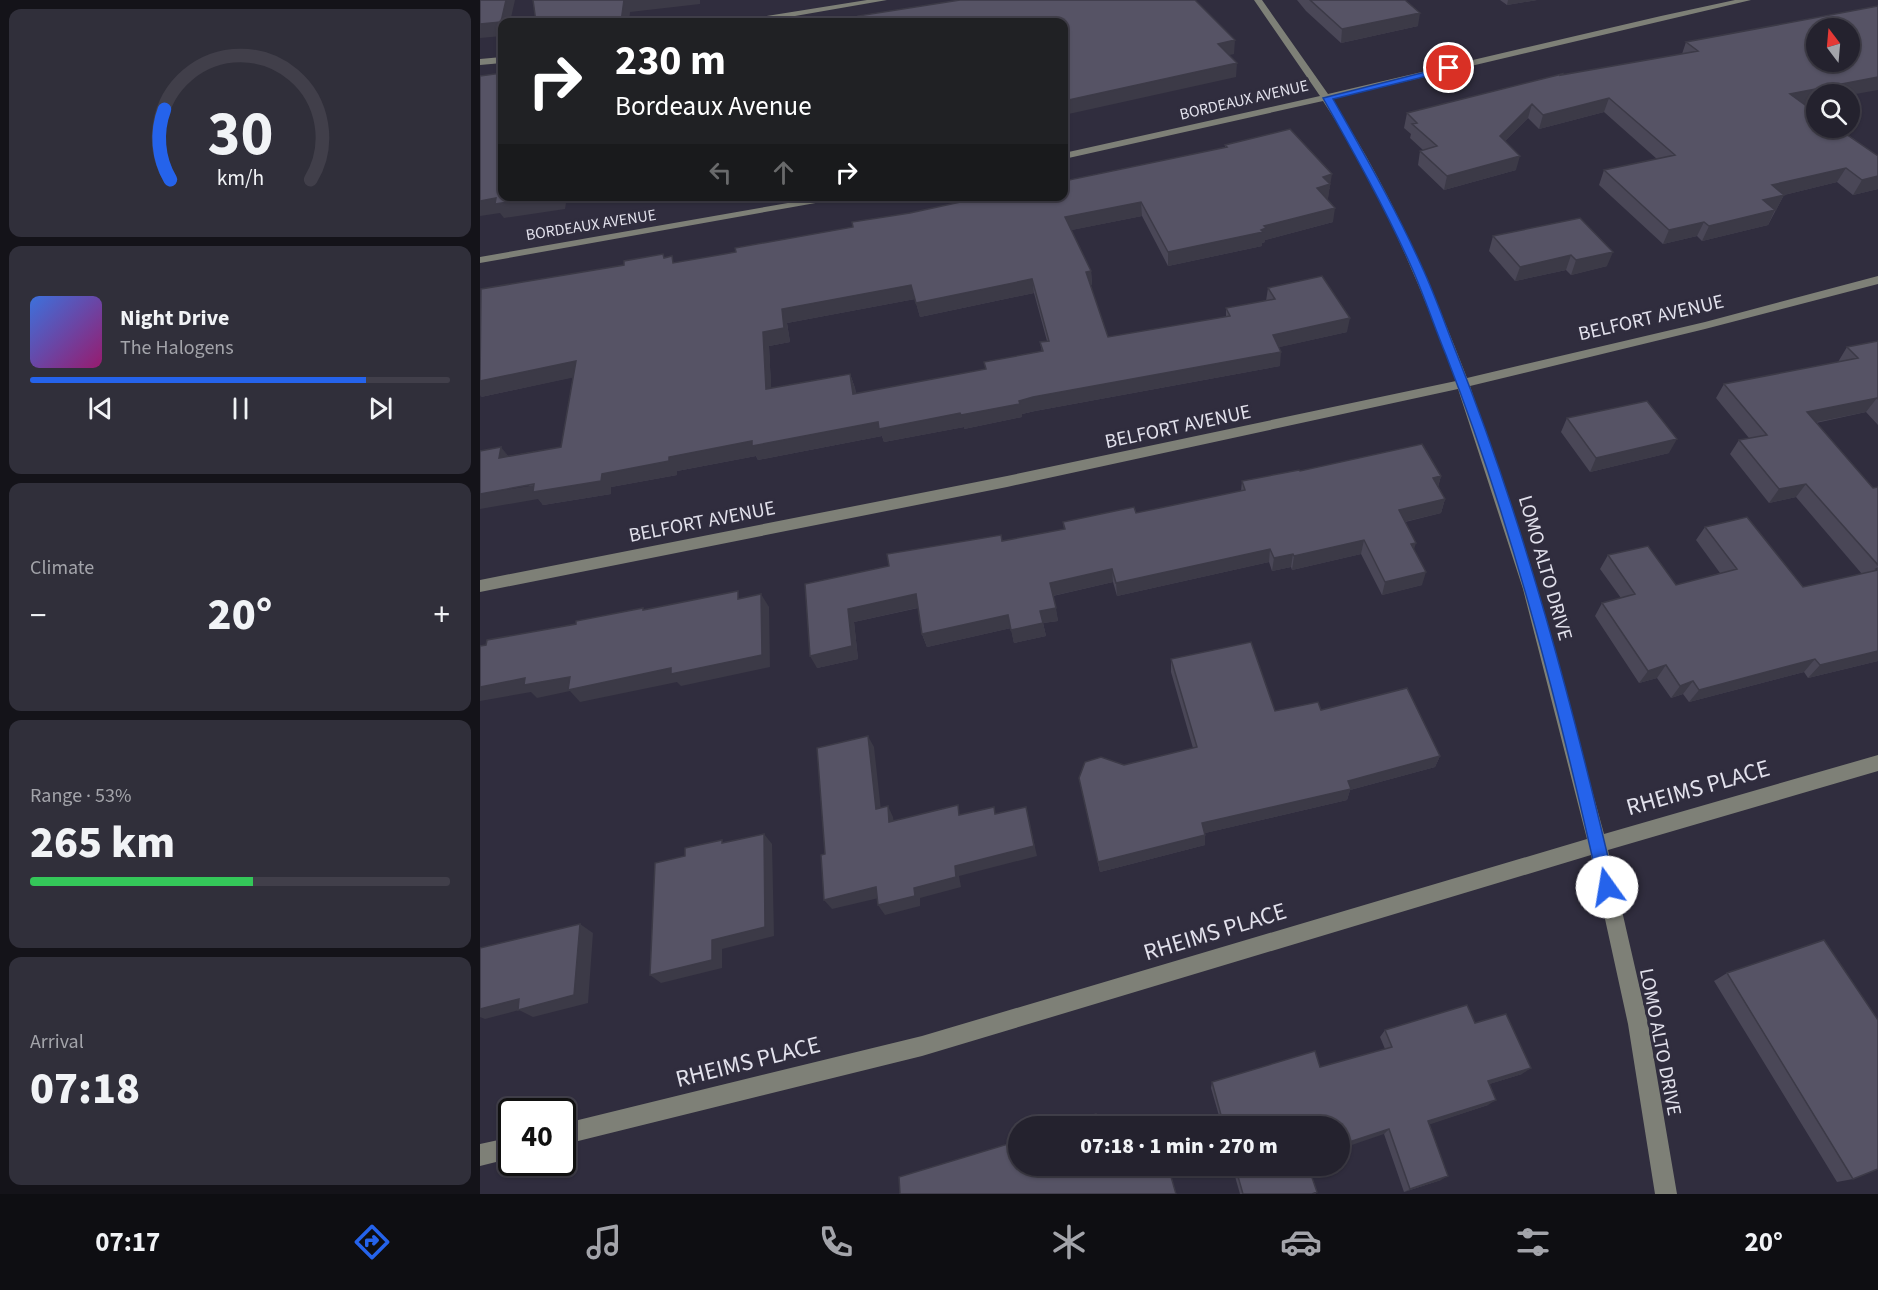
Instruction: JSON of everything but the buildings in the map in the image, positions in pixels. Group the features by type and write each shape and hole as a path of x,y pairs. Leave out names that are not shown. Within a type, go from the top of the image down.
{"street":[{"path":"772,18 883,0"},
{"name":"LOMO ALTO DRIVE","path":"1258,0 1328,98 1372,176 1417,268 1463,382 1501,491 1550,658 1597,844 1638,1027 1666,1194"},
{"name":"BORDEAUX AVENUE","path":"1068,155 1164,136 1328,98 1634,23 1747,0"},
{"path":"480,62 498,60"},
{"name":"BORDEAUX AVENUE","path":"480,260 821,201"},
{"name":"BELFORT AVENUE","path":"480,586 1227,437 1759,313 1878,280"},
{"name":"RHEIMS PLACE","path":"576,1132 922,1046 1597,844 1878,763"},
{"path":"480,1155 498,1150"}],"route":[{"path":"1449,68 1328,98 1372,176 1417,268 1471,405 1501,491 1550,658 1587,799 1607,887"}]}
